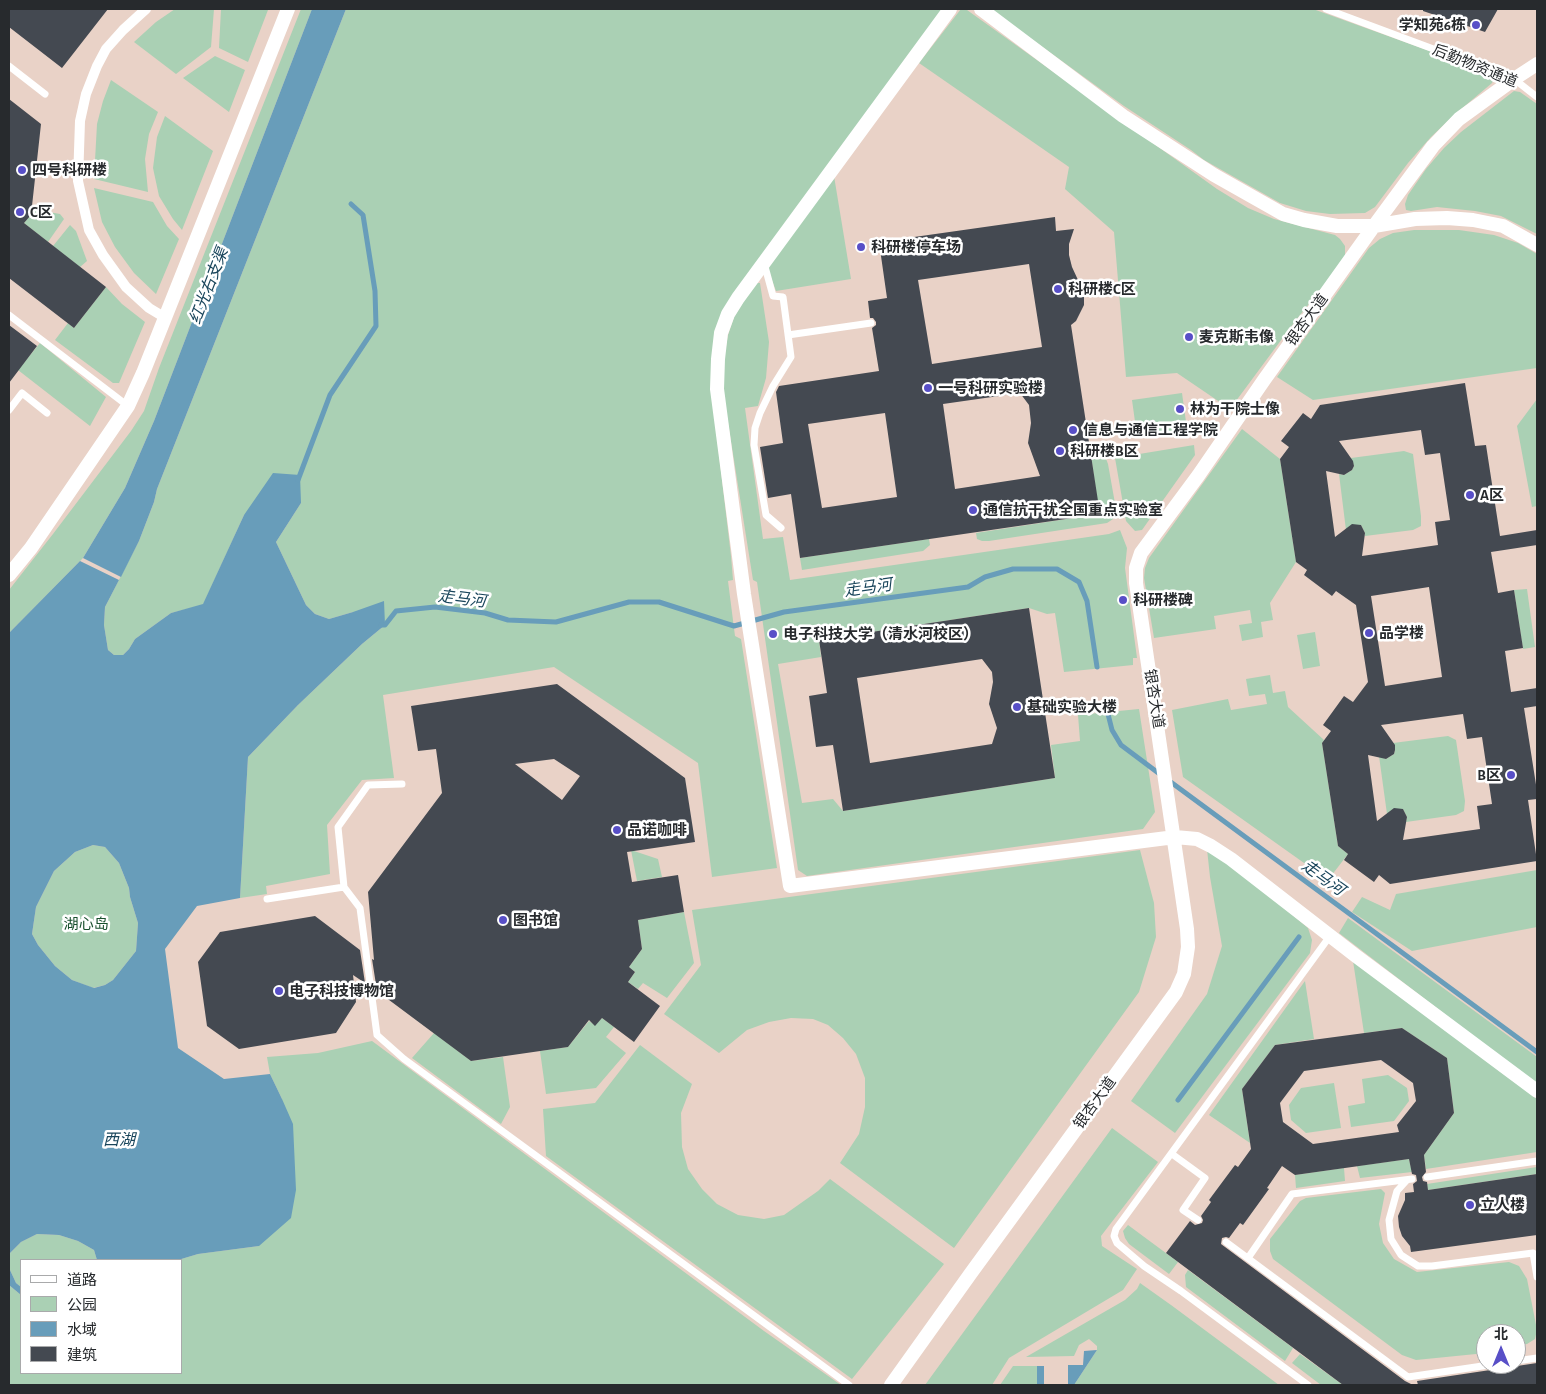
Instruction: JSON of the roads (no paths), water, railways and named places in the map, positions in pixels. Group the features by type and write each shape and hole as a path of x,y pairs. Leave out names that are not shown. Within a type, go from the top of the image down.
{"street":[{"path":"146,9 106,49 97,66 86,94 80,121 78,181 89,230 103,255 126,287 149,308 164,316"},
{"path":"9,576 31,548 128,406 143,373 164,316 288,9"},
{"path":"950,9 738,298 728,314 721,332 717,389 744,594 790,886 1174,837 1197,839 1231,859 1330,936 1537,1091"},
{"path":"981,9 1123,116 1214,175 1283,214 1337,226 1374,226 1415,219 1447,218 1473,220 1503,226 1537,245"},
{"name":"银杏大道","path":"891,1385 970,1273 1176,992 1184,974 1188,947 1187,929 1136,583 1136,568 1141,552 1198,476 1264,380 1433,146 1460,119 1537,64"}],"lane":[{"name":"后勤物资通道","path":"1326,9 1514,79 1537,97"},
{"path":"9,66 45,94"},
{"path":"764,262 773,296 783,297 791,357 760,412 755,428 754,445 766,515 781,528"},
{"path":"9,315 128,406"},
{"path":"788,335 871,323"},
{"path":"9,410 22,393 47,413"},
{"path":"402,784 368,785 338,827 344,887 360,908 376,1035 404,1059 849,1385"},
{"path":"267,899 344,887"},
{"path":"1308,1385 1144,1266 1117,1243 1114,1236 1116,1229 1330,936"},
{"path":"1172,1154 1205,1178 1183,1210 1198,1220"},
{"path":"1427,1177 1537,1161"},
{"path":"1248,1258 1292,1194 1410,1180 1397,1191 1389,1220 1391,1239 1401,1255 1418,1266 1432,1266 1533,1252 1537,1277"},
{"path":"1226,1242 1408,1376 1476,1367"}],"water":[{"name":"红光右支渠","path":"312,9 346,9 157,489 139,541 121,577 83,558 125,488 154,421"},
{"name":"西湖","path":"273,473 300,475 301,503 276,542 306,605 315,614 329,619 384,601 385,625 362,644 298,705 248,757 240,898 197,906 165,949 178,1048 224,1079 270,1074 282,1099 293,1124 296,1190 291,1218 259,1246 198,1254 181,1259 97,1259 94,1250 78,1241 59,1235 37,1234 21,1242 10,1253 10,1270 16,1283 20,1286 20,1294 9,1285 10,632 80,561 119,580 105,607 104,625 108,650 114,655 123,655 135,639 171,613 203,604 244,515","holes":["93,845 105,847 119,863 129,888 138,923 136,951 113,980 105,985 94,988 72,980 55,966 38,945 32,934 36,907 54,871 75,852"]},
{"path":"1097,1350 1074,1385 1068,1385 1068,1365 1083,1365 1084,1351"},
{"path":"1037,1366 1044,1366 1044,1385 1037,1385"}],"waterway":[{"name":"走马河","path":"298,480 330,395 376,326 375,291 363,215 351,204"},
{"name":"走马河","path":"381,625 385,625 396,611 435,607 485,613 508,620 556,622 629,602 659,602 734,626 784,612 968,587 985,577 1013,569 1057,569 1079,582 1087,601 1097,667"},
{"name":"走马河","path":"1108,714 1112,730 1121,745 1161,775"},
{"name":"走马河","path":"1168,780 1537,1052"},
{"path":"1178,1100 1299,937"}],"place":[{"name":"学知苑6栋","path":"1476,25"},
{"name":"四号科研楼","path":"22,170"},
{"name":"C区","path":"20,212"},
{"name":"科研楼停车场","path":"861,247"},
{"name":"科研楼C区","path":"1058,289"},
{"name":"麦克斯韦像","path":"1189,337"},
{"name":"一号科研实验楼","path":"928,388"},
{"name":"林为干院士像","path":"1180,409"},
{"name":"信息与通信工程学院","path":"1073,430"},
{"name":"科研楼B区","path":"1060,451"},
{"name":"A区","path":"1470,495"},
{"name":"通信抗干扰全国重点实验室","path":"973,510"},
{"name":"科研楼碑","path":"1123,600"},
{"name":"品学楼","path":"1369,633"},
{"name":"电子科技大学（清水河校区）","path":"773,634"},
{"name":"基础实验大楼","path":"1017,707"},
{"name":"B区","path":"1511,775"},
{"name":"品诺咖啡","path":"617,830"},
{"name":"图书馆","path":"503,920"},
{"name":"电子科技博物馆","path":"279,991"},
{"name":"立人楼","path":"1470,1205"}],"park label":[{"name":"湖心岛","path":"86,924"}]}
